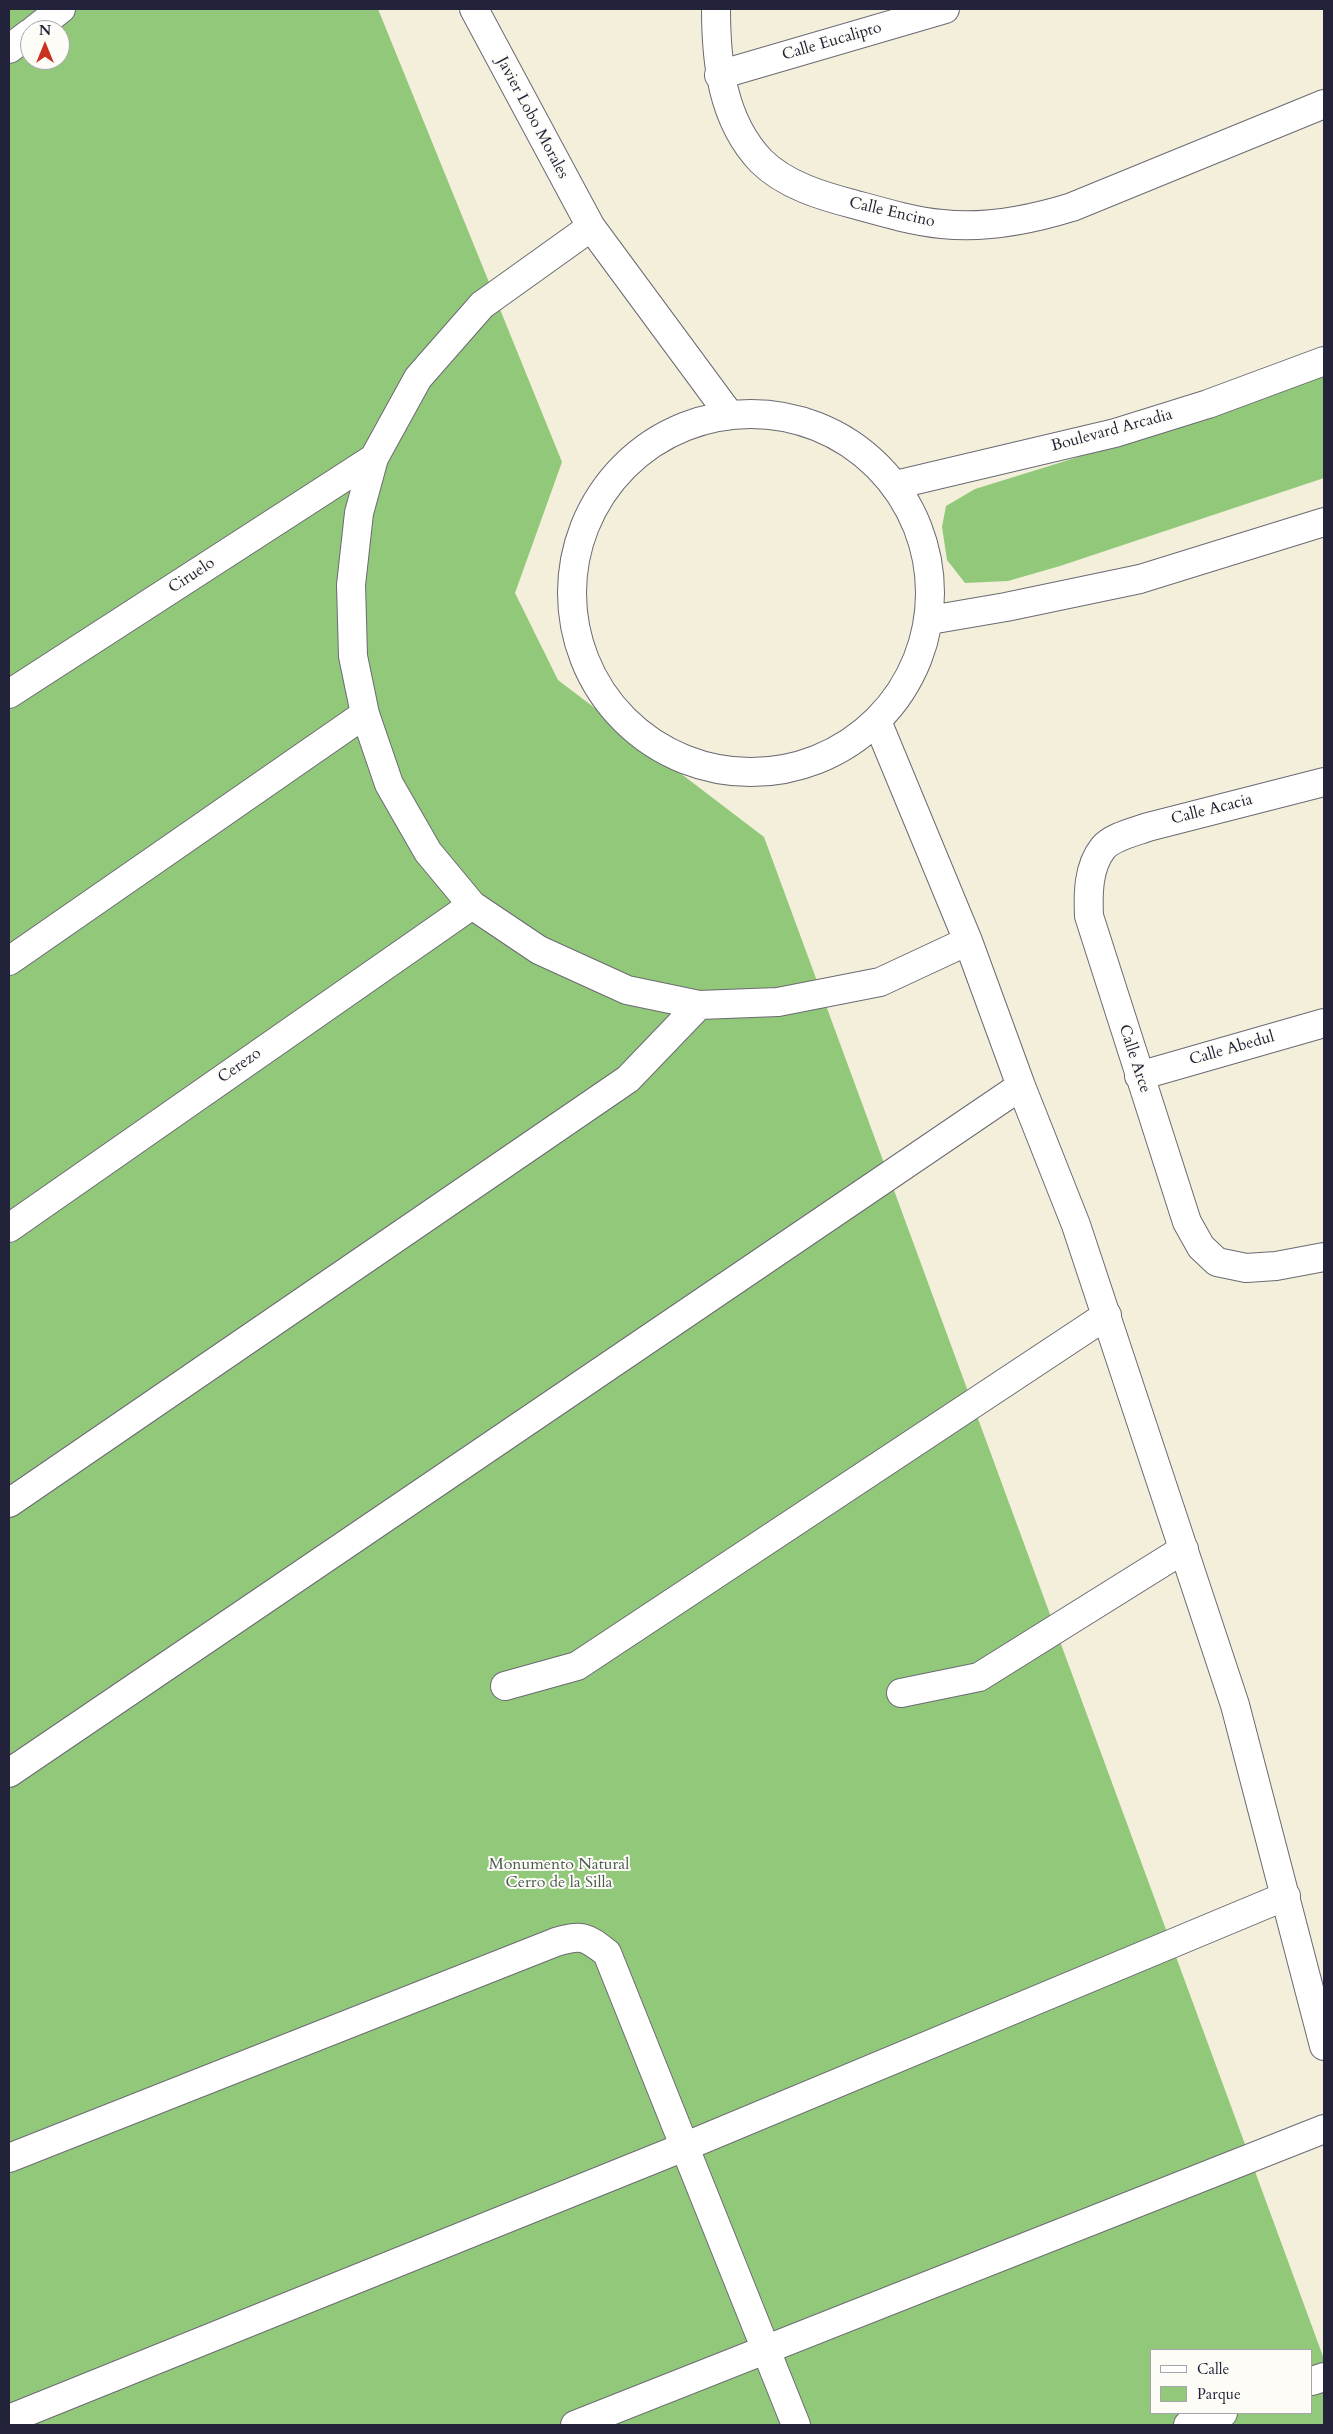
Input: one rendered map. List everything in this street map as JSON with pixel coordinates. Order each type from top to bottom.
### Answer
[{"type":"street","points":[[47,20],[61,9]]},
{"type":"street","name":"Javier Lobo Morales","points":[[474,9],[591,227],[729,414]]},
{"type":"street","name":"Calle Encino","points":[[716,9],[719,75],[729,106],[745,139],[762,162],[792,183],[831,198],[906,218],[943,224],[988,224],[1034,219],[1072,207],[1324,104]]},
{"type":"street","name":"Calle Eucalipto","points":[[719,75],[945,9]]},
{"type":"street","points":[[9,50],[20,41]]},
{"type":"street","points":[[591,227],[482,305],[418,378],[374,458],[359,513],[350,585],[353,656],[365,714],[389,784],[428,852],[472,905],[539,950],[627,990],[699,1006],[778,1002],[880,982],[968,941]]},
{"type":"street","name":"Boulevard Arcadia","points":[[895,485],[1115,433],[1208,404],[1324,361]]},
{"type":"street","points":[[729,414],[776,415],[822,428],[862,452],[895,485],[918,526],[930,572],[930,620],[919,657],[902,692],[877,721],[835,752],[785,770],[732,771],[682,759],[637,732],[601,693],[579,646],[570,594],[578,543],[600,495],[634,456],[641,451],[679,428],[729,414]]},
{"type":"street","name":"Ciruelo","points":[[9,694],[374,458]]},
{"type":"street","points":[[930,620],[1006,607],[1140,579],[1324,522]]},
{"type":"street","points":[[9,961],[365,714]]},
{"type":"street","points":[[877,721],[968,941],[1021,1086],[1076,1225],[1235,1705],[1324,2046]]},
{"type":"street","name":"Calle Acacia","points":[[1103,847],[1121,837],[1148,827],[1324,782]]},
{"type":"street","name":"Calle Arce","points":[[1103,847],[1095,862],[1088,889],[1090,916],[1139,1076],[1187,1222],[1201,1247],[1217,1262],[1246,1268],[1276,1266],[1324,1257]]},
{"type":"street","name":"Cerezo","points":[[9,1228],[472,905]]},
{"type":"street","points":[[9,1503],[628,1080],[699,1006]]},
{"type":"street","name":"Calle Abedul","points":[[1139,1076],[1324,1023]]},
{"type":"street","points":[[9,1773],[1021,1086]]},
{"type":"street","points":[[505,1686],[577,1666],[1106,1315]]},
{"type":"street","points":[[901,1693],[978,1677],[1184,1549]]},
{"type":"street","points":[[9,2419],[44,2416],[1286,1896]]},
{"type":"street","points":[[9,2158],[568,1938],[588,1938],[606,1954],[796,2425]]},
{"type":"street","points":[[575,2425],[1324,2129]]},
{"type":"street","points":[[1188,2425],[1221,2414]]},
{"type":"green space","name":"Monumento Natural Cerro de la Silla","points":[[9,9],[378,9],[562,462],[515,593],[558,680],[764,837],[1324,2359],[1324,2425],[9,2425]]},
{"type":"green space","points":[[1324,376],[1324,478],[1060,566],[1008,581],[965,583],[947,560],[942,527],[946,506],[975,489],[1162,431]]}]
